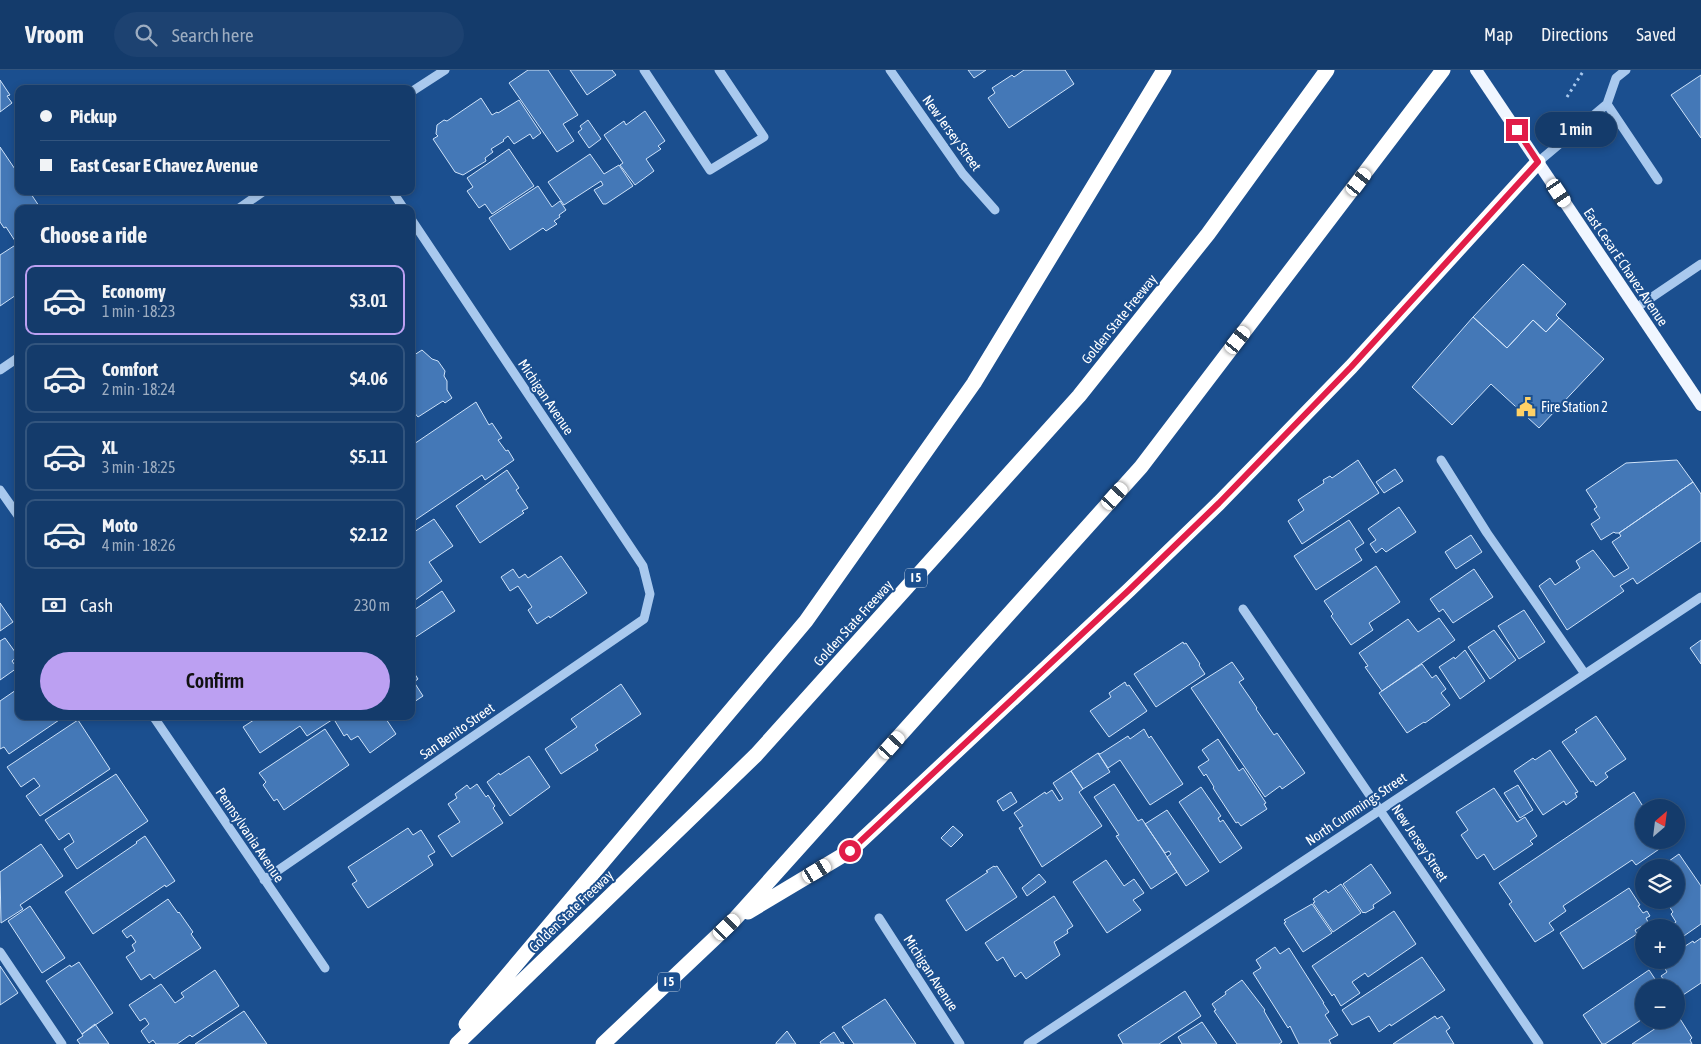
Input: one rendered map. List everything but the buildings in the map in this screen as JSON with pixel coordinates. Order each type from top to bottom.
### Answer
[{"type":"highway","points":[[449,1044],[806,621],[974,383],[1164,70]]},
{"type":"highway","name":"Golden State Freeway","points":[[457,1044],[756,755],[1072,404],[1208,234],[1327,70]]},
{"type":"highway","name":"I 5","points":[[603,1044],[734,920],[1141,467],[1443,70]]},
{"type":"highway","points":[[734,920],[850,851],[1122,597],[1219,503],[1351,367],[1538,162]]},
{"type":"main road","name":"East Cesar E Chavez Avenue","points":[[1476,70],[1701,406]]},
{"type":"street","points":[[415,89],[445,70]]},
{"type":"street","points":[[644,70],[710,170],[764,137],[719,70]]},
{"type":"street","name":"New Jersey Street","points":[[890,70],[963,174],[995,210]]},
{"type":"street","points":[[1538,162],[1607,104],[1616,78],[1626,70]]},
{"type":"street","points":[[1607,104],[1658,180]]},
{"type":"street","points":[[244,205],[258,195]]},
{"type":"street","name":"Michigan Avenue","points":[[415,226],[643,566],[650,594]]},
{"type":"street","points":[[1636,308],[1701,264]]},
{"type":"street","points":[[0,370],[15,360]]},
{"type":"street","points":[[1441,460],[1487,533],[1585,674]]},
{"type":"street","points":[[0,490],[15,511]]},
{"type":"street","name":"San Benito Street","points":[[264,880],[644,619],[650,594]]},
{"type":"street","name":"North Cummings Street","points":[[1028,1044],[1701,597]]},
{"type":"street","name":"New Jersey Street","points":[[1242,610],[1380,809],[1539,1044]]},
{"type":"street","name":"Pennsylvania Avenue","points":[[156,720],[325,968]]},
{"type":"street","name":"Michigan Avenue","points":[[879,918],[960,1044]]},
{"type":"street","points":[[0,952],[62,1044]]},
{"type":"path","points":[[1567,97],[1584,70]]},
{"type":"place","name":"Fire Station 2","points":[[1526,407]]},
{"type":"route","points":[[850,851],[1129,590],[1219,503],[1351,367],[1538,162],[1517,130]]}]
